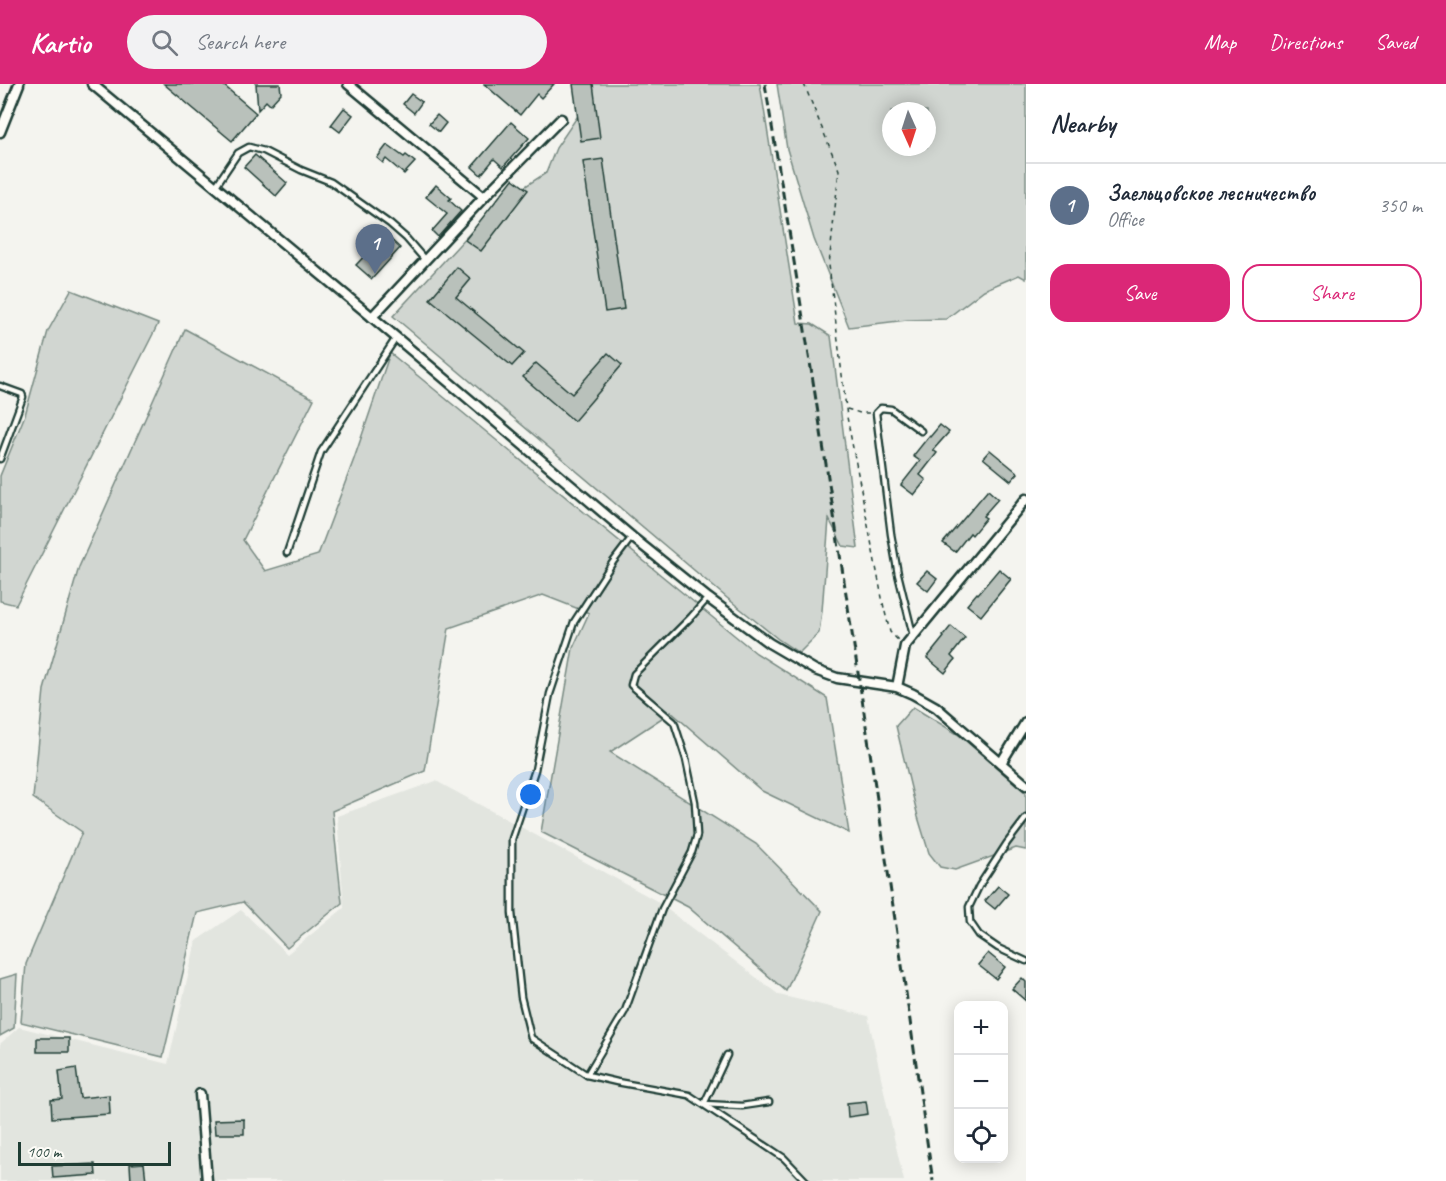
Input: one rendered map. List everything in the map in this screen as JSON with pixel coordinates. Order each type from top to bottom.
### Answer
[{"type":"street","points":[[0,132],[19,84]]},
{"type":"street","points":[[92,84],[632,537],[708,598],[769,643],[815,670],[837,678],[897,687],[936,707],[1026,785]]},
{"type":"street","points":[[348,84],[484,197]]},
{"type":"street","points":[[372,317],[484,197],[561,119]]},
{"type":"street","points":[[897,687],[905,646],[1026,500]]},
{"type":"street","points":[[1001,763],[1026,722]]},
{"type":"street","points":[[200,1094],[207,1181]]},
{"type":"lane","points":[[215,187],[238,153],[249,147],[264,151],[341,188],[390,224],[425,260]]},
{"type":"lane","points":[[286,553],[321,452],[396,338]]},
{"type":"lane","points":[[0,386],[23,396],[0,459]]},
{"type":"lane","points":[[913,635],[891,534],[876,413],[881,408],[891,409],[921,431]]},
{"type":"lane","points":[[632,537],[574,622],[550,694],[535,770],[512,839],[512,913],[521,997],[531,1038],[587,1075],[689,1095],[784,1158],[806,1181]]},
{"type":"lane","points":[[587,1075],[625,1011],[662,909],[692,852],[697,835],[695,802],[686,759],[674,722],[631,685],[634,674],[708,598]]},
{"type":"lane","points":[[1026,818],[979,886],[969,908],[970,922],[979,935],[998,948],[1026,961]]},
{"type":"lane","points":[[704,1104],[727,1055]]},
{"type":"lane","points":[[704,1104],[742,1106],[770,1102]]},
{"type":"path","points":[[804,84],[839,170],[829,265],[846,408],[886,616],[890,632],[905,646]]},
{"type":"path","points":[[846,408],[876,413]]},
{"type":"shaded area","points":[[580,84],[760,84],[798,323],[812,324],[831,336],[858,548],[843,546],[829,519],[819,633],[799,653],[727,598],[393,316],[496,205],[546,173],[556,148],[588,101]]},
{"type":"shaded area","points":[[777,84],[1026,84],[1026,279],[1019,275],[984,290],[946,319],[907,320],[849,327],[814,239],[787,149]]},
{"type":"shaded area","points":[[71,290],[158,324],[16,605],[0,601],[0,476],[25,415],[48,331]]},
{"type":"shaded area","points":[[185,329],[314,399],[243,540],[265,571],[318,555],[390,353],[756,653],[827,698],[849,833],[762,791],[671,712],[610,752],[756,844],[822,911],[786,991],[688,907],[541,832],[573,648],[589,613],[543,595],[449,628],[425,771],[332,811],[342,903],[287,948],[243,902],[197,913],[163,1057],[21,1022],[26,964],[82,832],[33,798],[44,690],[79,567]]},
{"type":"shaded area","points":[[913,707],[959,735],[1026,793],[1026,850],[1016,848],[955,870],[940,867],[929,853],[896,726]]},
{"type":"shaded area","points":[[436,781],[655,900],[779,995],[868,1016],[904,1181],[0,1181],[0,1044],[19,1027],[168,1064],[196,941],[241,910],[287,954],[344,908],[337,816]]},
{"type":"shaded area","points":[[17,974],[14,1028],[0,1036],[0,979]]},
{"type":"building","points":[[164,84],[222,84],[256,113],[232,141]]},
{"type":"building","points":[[256,84],[280,84],[281,93],[270,105],[266,101],[258,110]]},
{"type":"building","points":[[484,84],[554,84],[541,98],[537,94],[520,115]]},
{"type":"building","points":[[573,84],[593,84],[600,138],[581,141]]},
{"type":"building","points":[[411,94],[422,102],[414,113],[403,104]]},
{"type":"building","points":[[344,108],[353,115],[340,132],[331,125]]},
{"type":"building","points":[[437,115],[446,123],[439,132],[429,124]]},
{"type":"building","points":[[511,122],[529,138],[503,167],[494,159],[481,175],[472,167]]},
{"type":"building","points":[[387,145],[415,162],[404,174],[386,159],[383,163],[377,158]]},
{"type":"building","points":[[255,155],[287,183],[276,196],[244,167]]},
{"type":"building","points":[[603,159],[624,309],[605,312],[583,162]]},
{"type":"building","points":[[513,179],[528,190],[481,251],[465,240]]},
{"type":"building","points":[[436,185],[451,198],[449,200],[461,211],[438,237],[432,231],[447,214],[426,197]]},
{"type":"building","points":[[385,234],[400,248],[372,279],[356,265]]},
{"type":"building","points":[[457,267],[471,279],[456,297],[524,353],[512,366],[430,299]]},
{"type":"building","points":[[608,353],[622,365],[574,421],[523,377],[536,363],[572,394]]},
{"type":"building","points":[[940,425],[949,432],[933,450],[937,453],[920,475],[926,480],[914,495],[901,485],[920,461],[913,456]]},
{"type":"building","points":[[990,450],[1018,473],[1011,481],[983,458]]},
{"type":"building","points":[[988,490],[998,499],[983,516],[986,518],[955,552],[943,543]]},
{"type":"building","points":[[999,569],[1011,579],[981,616],[967,605]]},
{"type":"building","points":[[927,571],[937,579],[928,591],[917,582]]},
{"type":"building","points":[[951,626],[965,638],[951,656],[955,660],[945,673],[927,658]]},
{"type":"building","points":[[998,886],[1008,894],[995,909],[985,901]]},
{"type":"building","points":[[988,953],[1005,967],[996,979],[978,965]]},
{"type":"building","points":[[1022,978],[1026,982],[1026,1001],[1012,989]]},
{"type":"building","points":[[37,1038],[69,1038],[69,1052],[37,1052]]},
{"type":"building","points":[[76,1068],[80,1098],[109,1095],[110,1114],[52,1118],[51,1100],[62,1099],[59,1071]]},
{"type":"building","points":[[866,1101],[868,1114],[848,1117],[847,1103]]},
{"type":"building","points":[[244,1119],[244,1134],[215,1134],[214,1120]]},
{"type":"building","points":[[144,1163],[146,1181],[131,1181],[130,1164]]},
{"type":"building","points":[[95,1164],[96,1175],[53,1178],[52,1166]]},
{"type":"railway","points":[[765,84],[849,615],[933,1181]]},
{"type":"place","name":"Заельцовское лесничество","points":[[375,274]]}]
